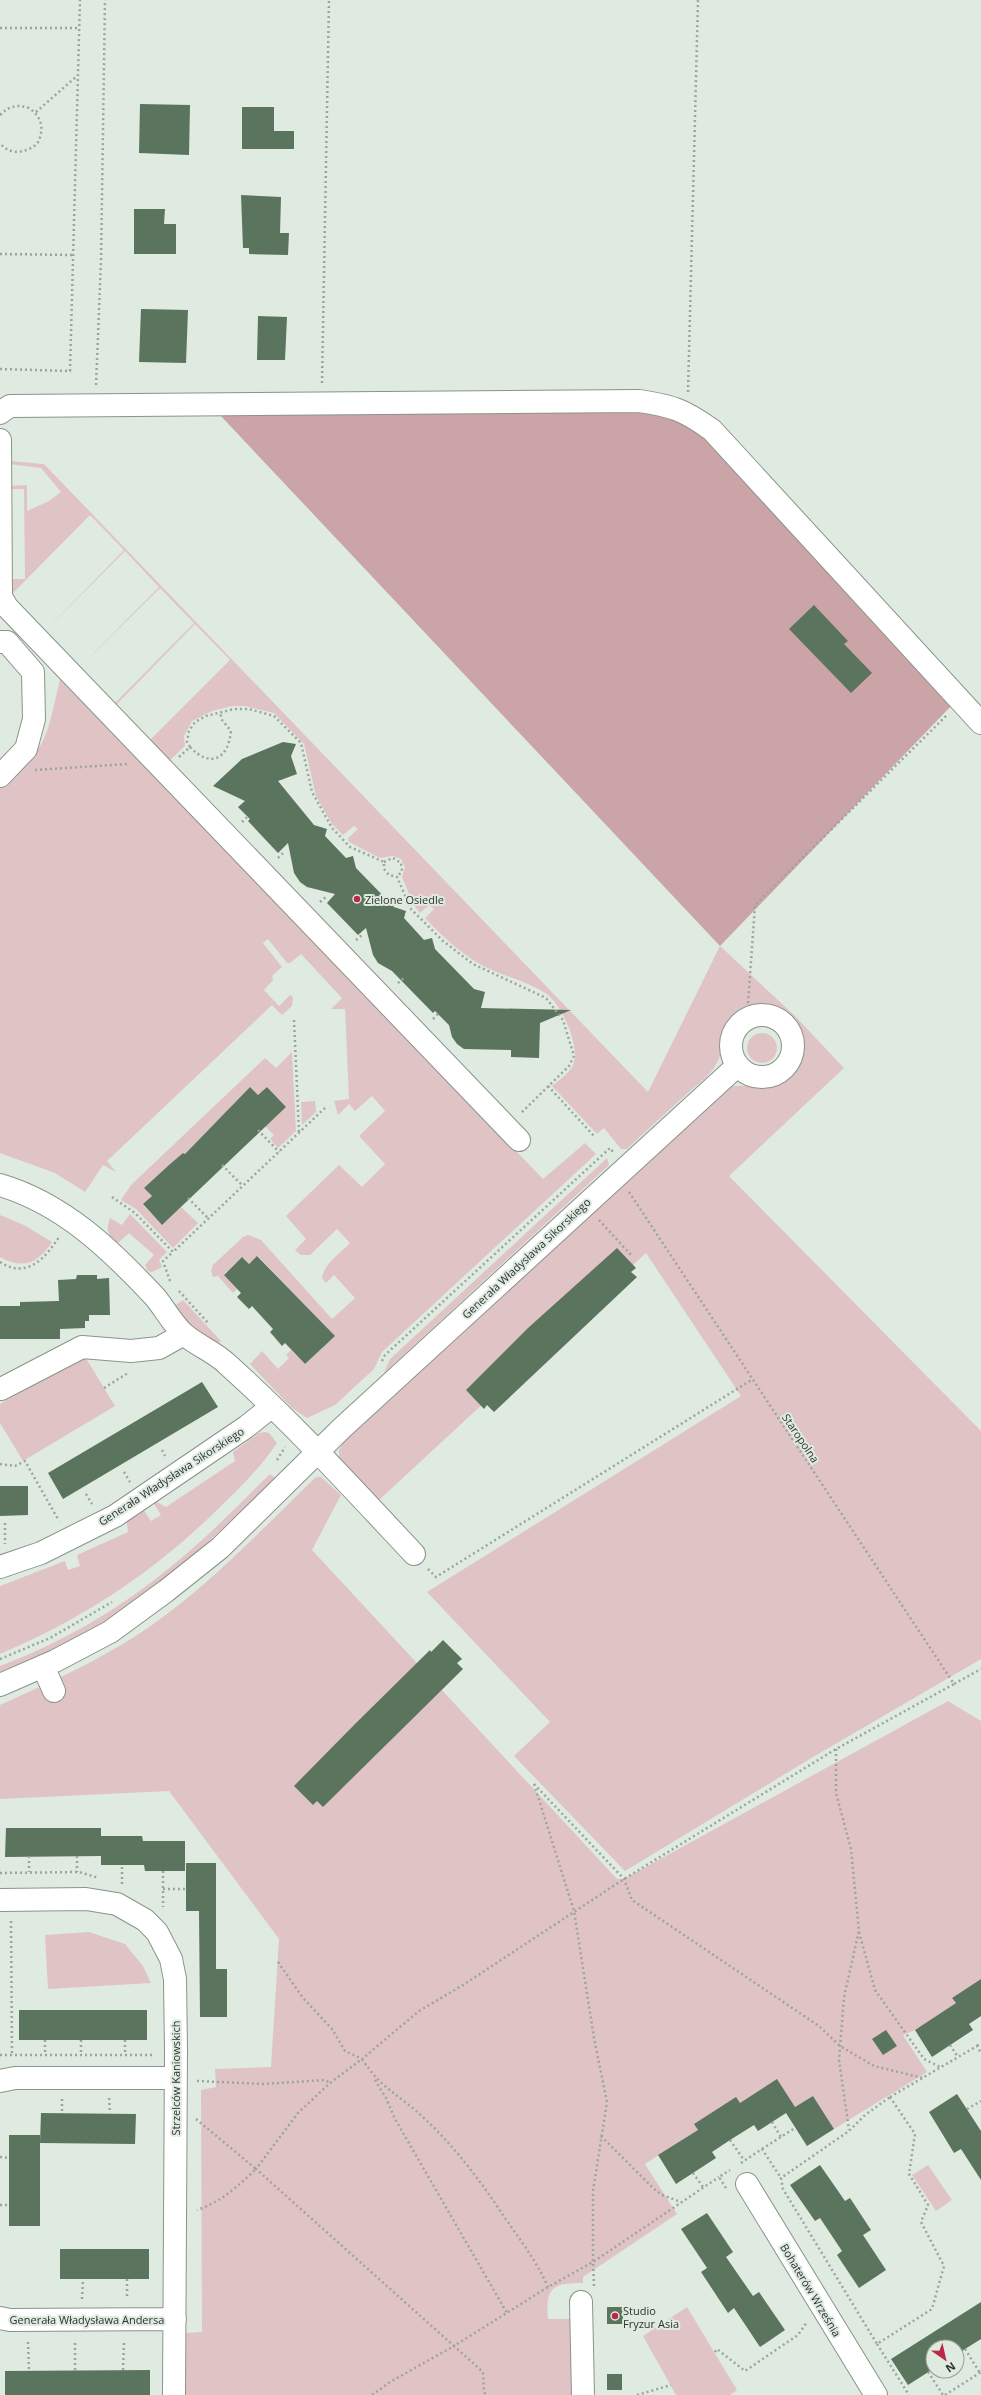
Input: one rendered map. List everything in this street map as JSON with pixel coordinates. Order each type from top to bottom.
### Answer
[{"type":"street","points":[[0,413],[10,406],[639,402],[660,404],[687,412],[712,430],[981,723]]},
{"type":"street","points":[[0,440],[1,597],[12,612],[512,1134]]},
{"type":"street","points":[[0,642],[7,642],[33,672],[34,719],[26,749],[3,774]]},
{"type":"street","points":[[763,1015],[778,1019],[787,1026],[792,1035],[792,1055],[782,1071],[763,1078],[748,1075],[737,1066],[732,1056],[730,1045],[733,1034],[738,1025],[747,1018],[763,1015]]},
{"type":"street","name":"Generała Władysława Sikorskiego","points":[[0,1685],[43,1666],[110,1632],[166,1591],[220,1548],[316,1452],[737,1066]]},
{"type":"street","points":[[0,1185],[36,1200],[73,1221],[117,1256],[161,1304],[184,1334],[226,1363],[316,1452],[414,1554]]},
{"type":"street","points":[[1,1389],[82,1347],[131,1351],[159,1348],[184,1334]]},
{"type":"street","name":"Generała Władysława Sikorskiego","points":[[3,1559],[41,1553],[115,1516],[246,1427],[271,1407]]},
{"type":"street","points":[[43,1666],[54,1692]]},
{"type":"street","name":"Strzelców Kaniowskich","points":[[6,1900],[104,1901],[132,1912],[157,1932],[171,1959],[175,1979],[174,2395]]},
{"type":"street","points":[[7,2079],[175,2078]]},
{"type":"street","name":"Bohaterów Września","points":[[747,2184],[876,2395]]},
{"type":"street","points":[[583,2395],[587,2298]]},
{"type":"street","name":"Generała Władysława Andersa","points":[[0,2318],[10,2320],[174,2319]]},
{"type":"path","points":[[0,369],[70,371],[80,0]]},
{"type":"path","points":[[95,406],[101,253],[105,0]]},
{"type":"path","points":[[322,404],[328,0]]},
{"type":"path","points":[[687,412],[698,0]]},
{"type":"path","points":[[0,28],[79,28]]},
{"type":"path","points":[[36,112],[78,76]]},
{"type":"path","points":[[0,115],[5,109],[21,105],[36,112],[42,128],[41,136],[34,146],[17,152],[9,150],[0,143]]},
{"type":"path","points":[[0,254],[73,255]]},
{"type":"path","points":[[747,1018],[755,905],[960,701]]},
{"type":"path","points":[[220,712],[222,720],[231,731],[230,745],[223,755],[210,760],[199,756],[187,742],[189,731],[195,722],[206,716],[220,712],[249,709],[274,716],[301,742],[312,792],[332,828],[350,847],[384,862],[393,858],[401,863],[402,871],[397,877]]},
{"type":"path","points":[[165,771],[190,747]]},
{"type":"path","points":[[3,774],[140,763],[149,755]]},
{"type":"path","points":[[384,862],[384,869],[389,876],[397,877]]},
{"type":"path","points":[[397,877],[411,909],[443,941],[473,964],[546,998],[563,1020],[574,1056],[569,1066],[548,1086],[512,1134]]},
{"type":"path","points":[[294,1020],[299,1133]]},
{"type":"path","points":[[548,1086],[594,1136]]},
{"type":"path","points":[[112,1197],[135,1213],[173,1252],[325,1108]]},
{"type":"path","points":[[258,1130],[279,1152]]},
{"type":"path","points":[[222,1165],[243,1186]]},
{"type":"path","name":"Staropolna","points":[[618,1175],[954,1684]]},
{"type":"path","points":[[188,1198],[208,1218]]},
{"type":"path","points":[[1,1264],[20,1268],[34,1264],[44,1259],[60,1235]]},
{"type":"path","points":[[104,1388],[130,1371]]},
{"type":"path","points":[[414,1554],[436,1577],[753,1379]]},
{"type":"path","points":[[274,1466],[286,1446]]},
{"type":"path","points":[[0,1464],[15,1466],[25,1461],[60,1521]]},
{"type":"path","points":[[3,1559],[5,1522]]},
{"type":"path","points":[[0,1659],[50,1638],[115,1600]]},
{"type":"path","points":[[175,2215],[210,2206],[232,2192],[256,2169],[298,2113],[330,2083],[362,2059],[419,2011],[463,1985],[624,1879],[836,1749],[981,1669]]},
{"type":"path","points":[[836,1749],[836,1794],[851,1849],[859,1931],[875,1990],[924,2059],[940,2067]]},
{"type":"path","points":[[587,2298],[593,2262],[593,2191],[607,2102],[594,2038],[574,1911],[534,1784],[624,1879],[632,1900],[819,2026],[840,2046],[874,2066],[923,2078]]},
{"type":"path","points":[[29,1856],[29,1872]]},
{"type":"path","points":[[76,1856],[77,1872]]},
{"type":"path","points":[[122,1865],[122,1884]]},
{"type":"path","points":[[163,1871],[163,1907]]},
{"type":"path","points":[[163,1889],[186,1888]]},
{"type":"path","points":[[6,1900],[12,2055],[7,2079]]},
{"type":"path","points":[[849,2131],[842,2088],[840,2046],[844,1997],[859,1931]]},
{"type":"path","points":[[278,1962],[303,1998],[332,2029],[345,2051],[362,2059],[507,2314]]},
{"type":"path","points":[[44,2040],[45,2055]]},
{"type":"path","points":[[81,2040],[81,2055]]},
{"type":"path","points":[[125,2040],[125,2055]]},
{"type":"path","points":[[909,2395],[782,2189],[781,2178],[849,2131],[865,2115],[890,2097],[981,2043]]},
{"type":"path","points":[[950,2045],[958,2057]]},
{"type":"path","points":[[977,2046],[981,2053]]},
{"type":"path","points":[[0,2055],[163,2055]]},
{"type":"path","points":[[371,2074],[385,2089],[425,2118],[463,2160],[486,2188],[537,2264],[548,2287]]},
{"type":"path","points":[[175,2078],[207,2083],[264,2084],[325,2080],[330,2083]]},
{"type":"path","points":[[109,2090],[110,2114]]},
{"type":"path","points":[[877,2344],[932,2309],[944,2266],[921,2222],[928,2205],[909,2174],[915,2134],[890,2097]]},
{"type":"path","points":[[62,2098],[62,2113]]},
{"type":"path","points":[[967,2109],[981,2101]]},
{"type":"path","points":[[175,2107],[204,2124],[483,2372],[484,2392],[486,2395]]},
{"type":"path","points":[[772,2122],[782,2137]]},
{"type":"path","points":[[762,2149],[795,2128]]},
{"type":"path","points":[[601,2135],[653,2188],[662,2195],[681,2202]]},
{"type":"path","points":[[730,2140],[744,2160]]},
{"type":"path","points":[[0,2157],[9,2158]]},
{"type":"path","points":[[693,2173],[703,2187]]},
{"type":"path","points":[[372,2395],[390,2382],[454,2346],[548,2287],[593,2262],[719,2177]]},
{"type":"path","points":[[0,2205],[9,2205]]},
{"type":"path","points":[[82,2279],[82,2305]]},
{"type":"path","points":[[127,2279],[127,2305]]},
{"type":"path","points":[[714,2352],[717,2350],[745,2371],[798,2336],[809,2318]]},
{"type":"path","points":[[68,2341],[82,2341]]},
{"type":"path","points":[[75,2341],[75,2370]]},
{"type":"path","points":[[117,2341],[131,2341]]},
{"type":"path","points":[[123,2370],[124,2341]]},
{"type":"path","points":[[21,2342],[36,2342]]},
{"type":"path","points":[[28,2342],[29,2371]]},
{"type":"path","points":[[933,2379],[944,2395],[981,2372],[965,2349]]},
{"type":"path","points":[[637,2395],[671,2385]]},
{"type":"shaded area","points":[[645,410],[688,421],[716,445],[953,704],[720,946],[219,414]]},
{"type":"shaded area","points":[[9,461],[44,464],[648,1092],[720,946],[795,1016],[844,1068],[729,1176],[981,1431],[981,1659],[813,1757],[625,1871],[514,1756],[550,1722],[427,1592],[741,1396],[646,1253],[378,1501],[339,1460],[339,1450],[346,1438],[728,1087],[773,1085],[790,1076],[798,1066],[801,1055],[802,1043],[799,1032],[792,1021],[783,1013],[771,1008],[761,1007],[747,1011],[735,1019],[727,1029],[718,1060],[710,1073],[627,1149],[621,1149],[604,1128],[597,1134],[552,1086],[572,1067],[575,1050],[565,1019],[554,1001],[548,995],[532,986],[484,967],[462,952],[443,936],[425,918],[434,909],[429,905],[420,913],[413,904],[402,877],[405,867],[401,859],[393,856],[380,858],[349,842],[348,838],[358,829],[354,826],[343,835],[332,824],[316,796],[304,744],[274,713],[245,706],[232,706],[212,711],[192,721],[184,736],[185,746],[167,763],[150,740],[230,660],[195,624],[116,705],[115,703],[194,623],[160,588],[80,667],[159,587],[125,551],[45,631],[124,550],[90,515],[11,595],[9,579],[25,579],[24,489],[9,489],[9,486],[27,485],[27,511],[49,501],[61,492],[41,468],[9,464]]},
{"type":"shaded area","points":[[60,679],[543,1179],[585,1143],[596,1154],[382,1352],[374,1369],[335,1405],[307,1418],[292,1408],[250,1364],[262,1351],[278,1369],[289,1358],[286,1355],[291,1350],[305,1364],[334,1336],[258,1256],[249,1264],[242,1257],[224,1274],[237,1289],[233,1293],[218,1276],[213,1277],[211,1271],[213,1265],[243,1237],[248,1235],[261,1240],[332,1319],[355,1298],[334,1275],[326,1283],[322,1278],[323,1273],[329,1263],[350,1243],[337,1229],[310,1255],[301,1255],[295,1250],[306,1239],[286,1216],[339,1165],[362,1187],[385,1164],[359,1136],[385,1111],[372,1096],[355,1111],[349,1104],[338,1115],[334,1101],[349,1099],[345,1009],[331,1009],[342,998],[301,954],[290,963],[287,963],[268,939],[263,943],[282,967],[272,976],[273,980],[264,990],[279,1006],[290,995],[293,997],[292,1006],[282,1015],[272,1005],[107,1161],[116,1172],[103,1165],[85,1192],[55,1173],[0,1153],[0,786],[16,775],[28,764],[43,740],[48,728]]},
{"type":"shaded area","points":[[762,1033],[773,1037],[777,1048],[773,1059],[762,1063],[751,1059],[747,1048],[751,1037]]},
{"type":"shaded area","points":[[292,1052],[296,1131],[278,1148],[270,1139],[274,1135],[265,1126],[286,1107],[267,1087],[258,1095],[250,1087],[185,1154],[183,1153],[144,1188],[152,1196],[143,1205],[162,1225],[181,1207],[198,1223],[173,1248],[136,1209],[121,1200],[131,1185],[265,1058],[276,1068]]},
{"type":"shaded area","points":[[315,1101],[316,1112],[302,1125],[301,1102]]},
{"type":"shaded area","points":[[607,1158],[609,1165],[384,1373],[390,1359]]},
{"type":"shaded area","points":[[130,1214],[167,1252],[159,1260],[162,1267],[152,1272],[148,1271],[145,1265],[154,1255],[129,1233],[118,1243],[108,1232],[110,1218],[122,1225]]},
{"type":"shaded area","points":[[0,1215],[24,1225],[52,1242],[41,1255],[30,1262],[23,1264],[16,1263],[0,1257]]},
{"type":"shaded area","points":[[183,1300],[221,1341],[217,1344],[180,1317],[174,1306]]},
{"type":"shaded area","points":[[84,1355],[115,1406],[23,1461],[0,1423],[0,1404]]},
{"type":"shaded area","points":[[259,1433],[269,1433],[277,1443],[264,1461],[249,1478],[194,1532],[169,1553],[116,1592],[89,1609],[31,1640],[0,1654],[0,1586],[65,1561],[68,1570],[80,1566],[77,1555],[128,1532],[126,1515],[141,1506],[151,1521],[161,1515],[151,1499],[166,1507],[235,1461],[233,1452]]},
{"type":"shaded area","points":[[270,1474],[275,1478],[244,1509],[181,1565],[148,1591],[115,1615],[79,1636],[41,1656],[0,1672],[0,1666],[67,1636],[109,1612],[149,1584],[182,1558]]},
{"type":"shaded area","points":[[316,1477],[321,1477],[341,1495],[312,1550],[617,1879],[624,1879],[948,1701],[981,1721],[981,1979],[952,1998],[956,2003],[915,2030],[903,2035],[927,2072],[834,2129],[813,2096],[795,2107],[740,2103],[736,2098],[698,2130],[645,2164],[677,2214],[583,2277],[583,2283],[558,2286],[550,2293],[548,2299],[548,2319],[572,2319],[575,2395],[185,2395],[186,2333],[202,2332],[201,2090],[216,2087],[215,2069],[271,2067],[279,1939],[169,1791],[0,1799],[0,1705],[59,1678],[116,1648],[152,1625],[217,1573]]},
{"type":"shaded area","points":[[89,1932],[125,1944],[143,1966],[151,1983],[48,1989],[45,1935]]},
{"type":"shaded area","points":[[928,2165],[952,2200],[936,2211],[912,2175]]},
{"type":"shaded area","points":[[687,2307],[737,2390],[730,2395],[676,2395],[643,2336]]},
{"type":"building","points":[[140,104],[190,105],[189,155],[139,153]]},
{"type":"building","points":[[242,107],[274,107],[274,131],[294,131],[294,149],[242,149]]},
{"type":"building","points":[[241,195],[281,197],[280,233],[289,233],[288,255],[249,254],[249,248],[243,248]]},
{"type":"building","points":[[134,209],[165,209],[164,224],[176,224],[176,254],[134,254]]},
{"type":"building","points":[[141,309],[188,310],[186,363],[139,362]]},
{"type":"building","points":[[258,316],[287,317],[285,360],[257,360]]},
{"type":"building","points":[[814,605],[848,641],[844,644],[872,673],[851,693],[789,629]]},
{"type":"building","name":"Zielone Osiedle","points":[[283,742],[296,744],[291,756],[297,774],[278,781],[314,825],[327,829],[325,836],[346,858],[353,856],[356,868],[394,907],[406,911],[404,918],[424,940],[432,938],[435,949],[474,989],[485,992],[481,1008],[571,1010],[540,1023],[539,1058],[511,1057],[511,1050],[464,1049],[457,1044],[452,1037],[449,1025],[435,1011],[433,1013],[392,971],[378,963],[373,955],[366,928],[358,935],[327,903],[335,894],[307,887],[300,882],[294,873],[288,843],[278,853],[248,821],[250,819],[238,807],[245,801],[213,786],[242,759]]},
{"type":"building","points":[[250,1087],[258,1095],[267,1087],[286,1107],[162,1225],[143,1204],[152,1196],[144,1188],[183,1153],[185,1154]]},
{"type":"building","points":[[617,1248],[636,1268],[631,1272],[637,1277],[494,1412],[487,1405],[484,1409],[466,1390],[528,1328]]},
{"type":"building","points":[[257,1256],[335,1336],[305,1364],[285,1343],[282,1346],[270,1332],[273,1329],[252,1306],[249,1309],[237,1297],[241,1293],[224,1275],[242,1257],[249,1264]]},
{"type":"building","points":[[77,1275],[97,1275],[97,1279],[109,1278],[110,1315],[89,1315],[89,1321],[85,1321],[85,1328],[60,1329],[60,1339],[0,1339],[0,1306],[20,1306],[20,1302],[59,1301],[58,1280],[76,1279]]},
{"type":"building","points":[[202,1382],[218,1407],[63,1499],[48,1473]]},
{"type":"building","points":[[0,1486],[28,1486],[28,1515],[0,1516]]},
{"type":"building","points":[[443,1640],[462,1659],[457,1663],[463,1669],[323,1807],[317,1801],[313,1805],[294,1786],[430,1650],[431,1652]]},
{"type":"building","points":[[6,1828],[101,1828],[101,1836],[142,1836],[143,1841],[185,1841],[185,1871],[145,1871],[144,1865],[101,1865],[101,1856],[5,1857]]},
{"type":"building","points":[[186,1863],[216,1863],[216,1969],[227,1969],[227,2017],[200,2017],[199,1911],[186,1911]]},
{"type":"building","points":[[981,1979],[981,2016],[969,2024],[973,2030],[932,2057],[915,2030],[956,2003],[952,1998]]},
{"type":"building","points":[[19,2010],[147,2010],[147,2040],[19,2040]]},
{"type":"building","points":[[886,2030],[897,2046],[883,2055],[872,2039]]},
{"type":"building","points":[[777,2079],[795,2107],[813,2096],[834,2129],[807,2146],[786,2113],[758,2131],[754,2125],[730,2140],[712,2152],[716,2158],[676,2184],[658,2155],[698,2130],[694,2124],[736,2097],[740,2103]]},
{"type":"building","points":[[957,2094],[981,2131],[981,2180],[961,2149],[954,2153],[929,2112]]},
{"type":"building","points":[[41,2113],[136,2114],[135,2144],[40,2143]]},
{"type":"building","points":[[9,2135],[40,2135],[40,2226],[9,2226]]},
{"type":"building","points":[[820,2165],[845,2201],[850,2198],[871,2230],[863,2235],[886,2270],[859,2288],[837,2255],[842,2251],[820,2218],[815,2221],[790,2185]]},
{"type":"building","points":[[707,2213],[733,2252],[726,2257],[753,2296],[759,2292],[785,2330],[760,2347],[734,2308],[728,2313],[701,2272],[707,2268],[681,2229]]},
{"type":"building","points":[[60,2249],[149,2249],[149,2279],[60,2279]]},
{"type":"building","points":[[981,2302],[981,2339],[965,2349],[965,2339],[925,2339],[925,2374],[908,2385],[891,2359]]},
{"type":"building","name":"Studio Fryzur Asia","points":[[607,2307],[623,2307],[623,2324],[607,2324]]},
{"type":"building","points":[[150,2370],[150,2395],[5,2395],[5,2371]]},
{"type":"building","points":[[607,2374],[622,2374],[622,2390],[607,2390]]},
{"type":"place","name":"Zielone Osiedle","points":[[357,899]]},
{"type":"place","name":"Studio Fryzur Asia","points":[[615,2316]]}]
